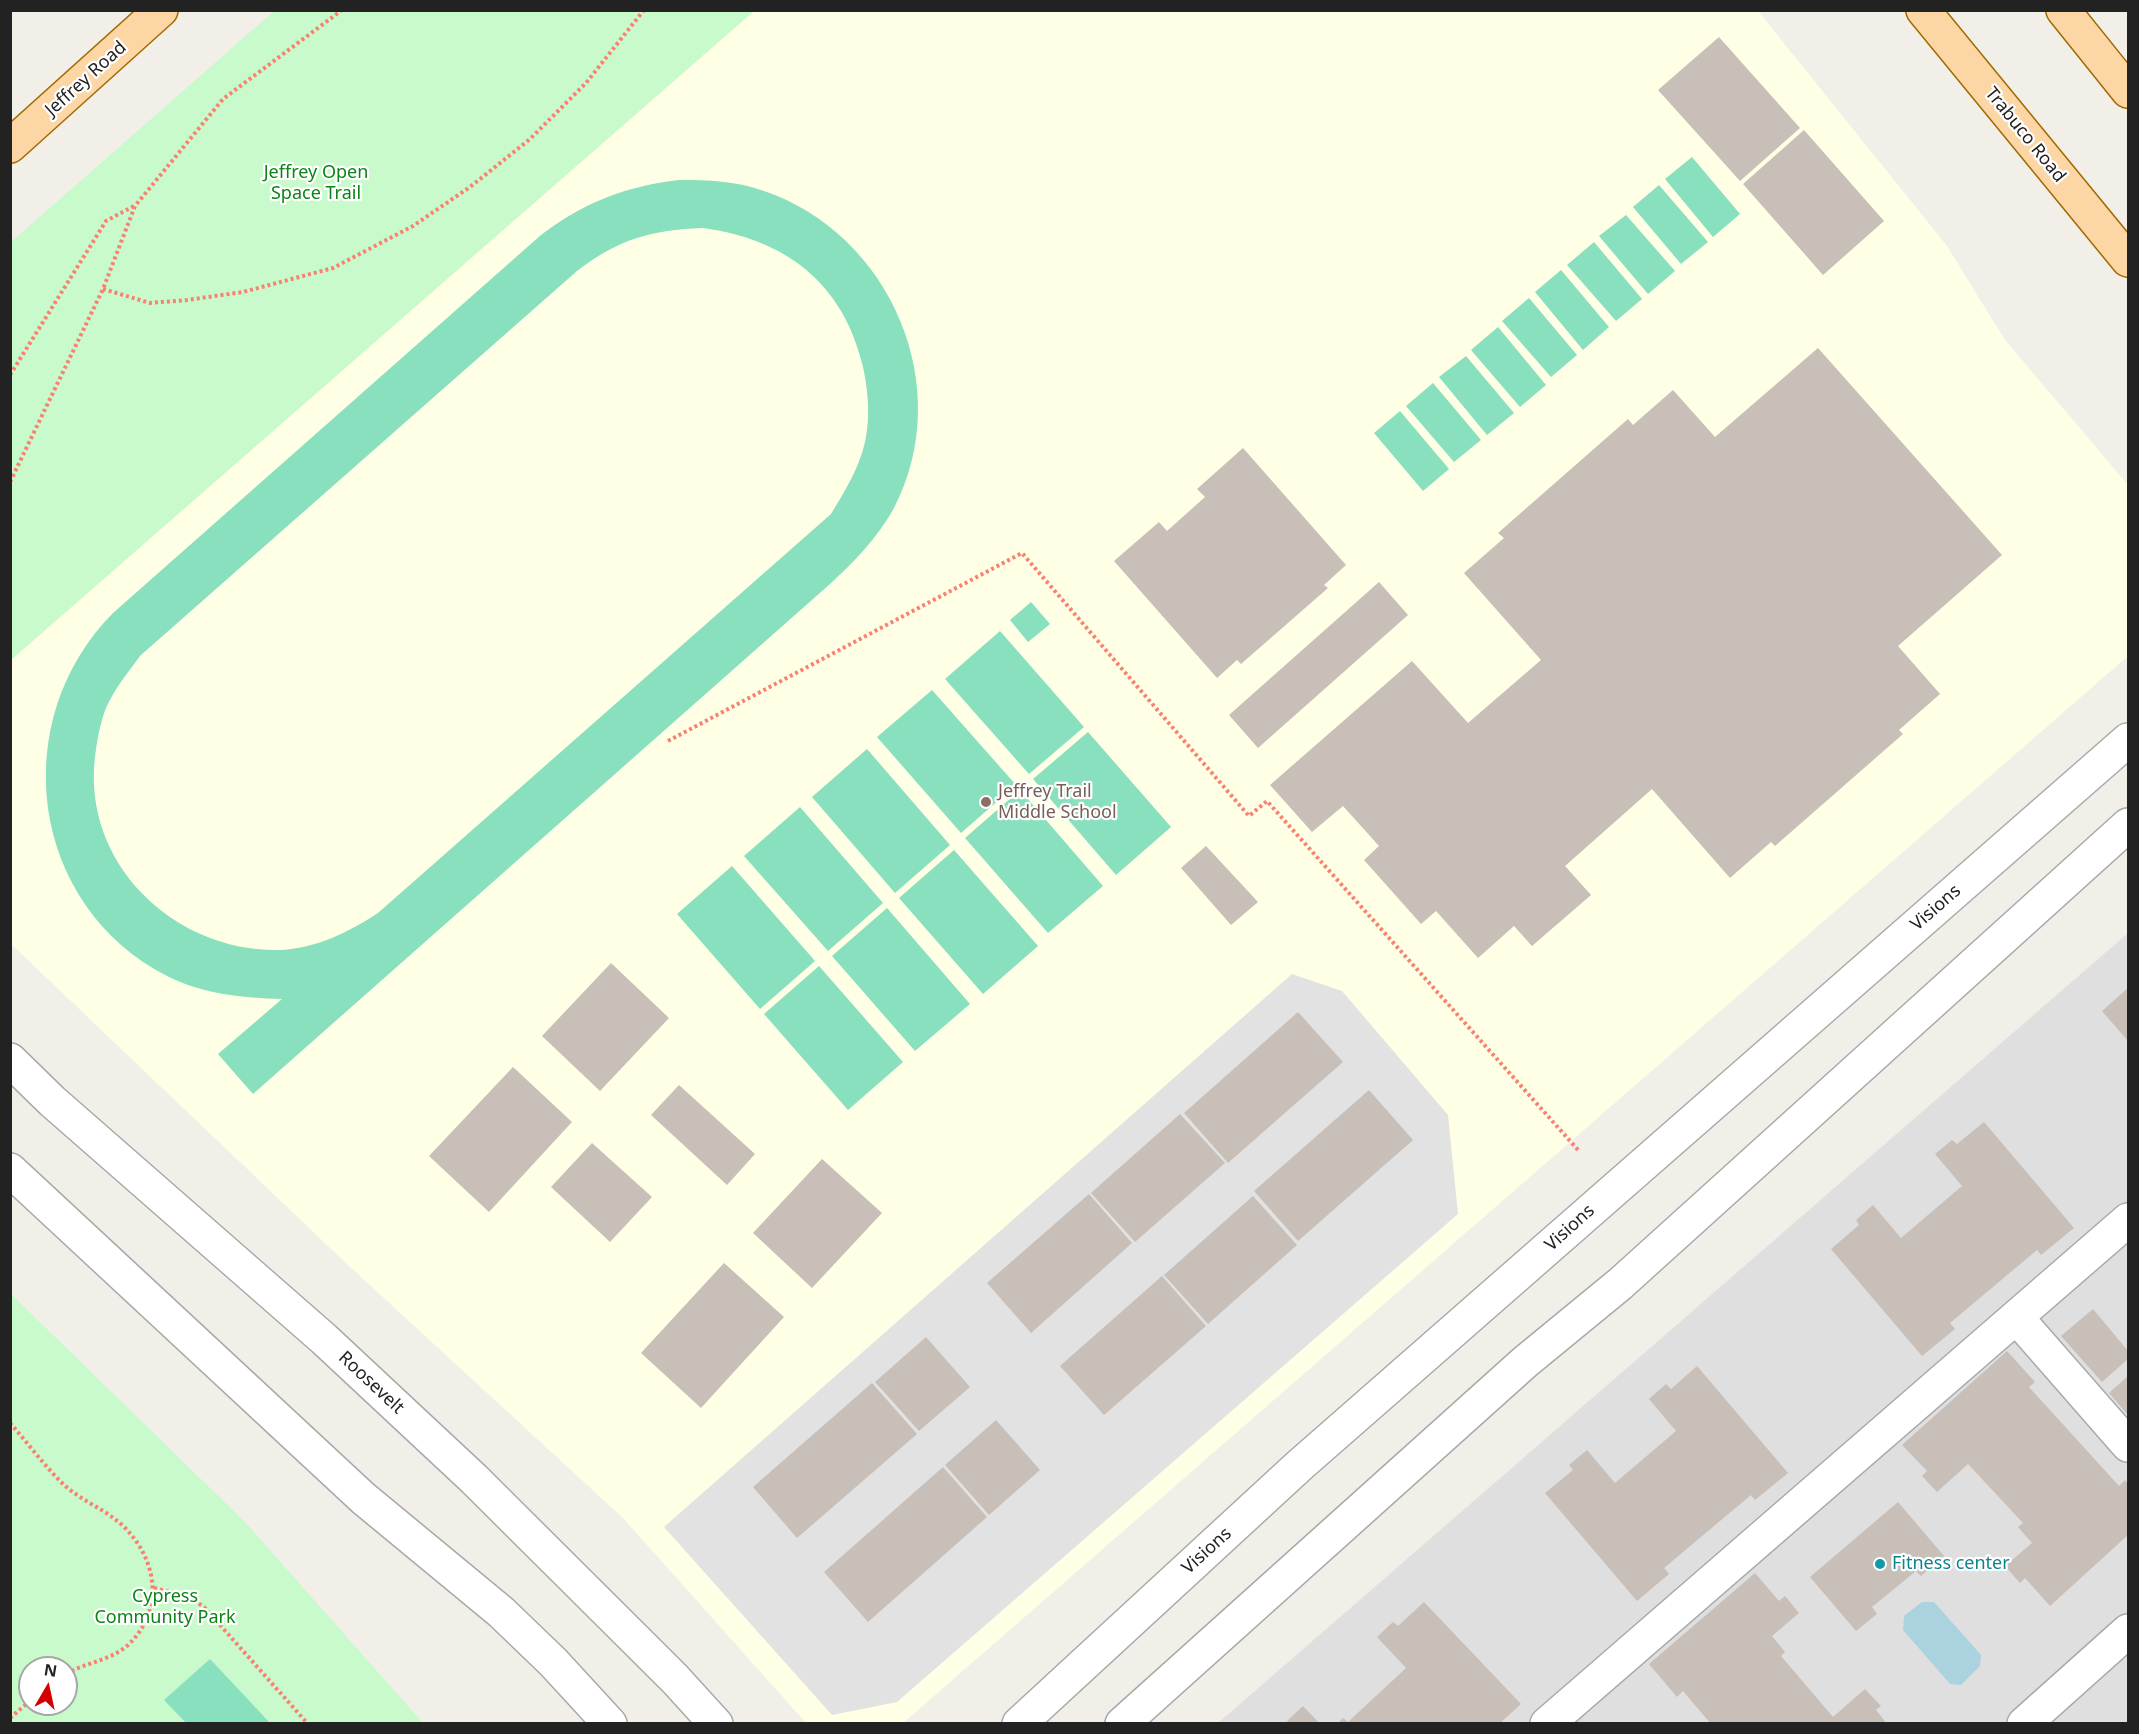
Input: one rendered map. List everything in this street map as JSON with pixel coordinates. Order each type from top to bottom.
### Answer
[{"type":"main road","name":"Jeffrey Road","points":[[10,146],[161,10]]},
{"type":"main road","name":"Trabuco Road","points":[[1923,10],[2128,260]]},
{"type":"main road","points":[[2063,10],[2125,81]]},
{"type":"street","name":"Visions","points":[[1019,1724],[1300,1466],[2128,740]]},
{"type":"street","points":[[1122,1724],[1525,1362],[1620,1284],[2128,825]]},
{"type":"street","name":"Roosevelt","points":[[10,1060],[52,1101],[324,1339],[474,1479],[675,1679],[716,1724]]},
{"type":"street","points":[[10,1170],[363,1497],[501,1612],[553,1662],[610,1724]]},
{"type":"street","points":[[1547,1724],[2128,1220]]},
{"type":"street","points":[[2017,1318],[2128,1445]]},
{"type":"street","points":[[2024,1724],[2128,1631]]},
{"type":"path","points":[[10,483],[103,289],[135,206],[223,99],[342,10]]},
{"type":"path","points":[[103,289],[150,303],[187,300],[243,292],[333,268],[413,226],[470,187],[530,139],[586,83],[644,10]]},
{"type":"path","points":[[10,375],[106,220],[135,206]]},
{"type":"path","points":[[668,741],[1022,553],[1249,816],[1267,801],[1579,1151]]},
{"type":"path","points":[[10,1423],[61,1482],[79,1497],[119,1522],[131,1534],[144,1552],[151,1570],[153,1600],[144,1622],[129,1643],[117,1653],[78,1669]]},
{"type":"path","points":[[154,1588],[187,1596],[204,1607],[308,1724]]},
{"type":"shaded area","name":"Jeffrey Trail Middle School","points":[[754,11],[1758,11],[1947,246],[2005,340],[2128,485],[2128,656],[903,1723],[806,1723],[623,1518],[348,1265],[11,944],[10,660]]},
{"type":"shaded area","points":[[2128,933],[2128,1723],[1218,1723]]},
{"type":"shaded area","points":[[1292,974],[1342,991],[1448,1115],[1458,1214],[897,1702],[832,1715],[664,1527]]},
{"type":"green space","name":"Jeffrey Open Space Trail","points":[[274,11],[754,11],[11,660],[11,242]]},
{"type":"green space","points":[[1692,157],[1740,214],[1713,237],[1665,179]]},
{"type":"green space","points":[[679,180],[712,181],[733,183],[764,191],[809,212],[847,242],[878,279],[900,321],[914,366],[918,414],[912,462],[894,508],[865,549],[830,584],[253,1094],[218,1054],[282,999],[252,998],[208,991],[167,976],[121,944],[85,905],[61,858],[48,808],[47,757],[57,705],[79,657],[113,613],[541,235],[589,205],[623,192]],"holes":[[[703,228],[733,234],[785,255],[807,270],[826,289],[842,312],[854,338],[867,388],[867,432],[856,469],[831,514],[378,913],[356,927],[332,938],[294,949],[242,947],[206,936],[173,919],[144,895],[120,866],[104,833],[95,796],[95,757],[104,714],[118,687],[141,655],[592,260],[636,238],[667,231]]]},
{"type":"green space","points":[[1659,185],[1708,242],[1681,264],[1633,207]]},
{"type":"green space","points":[[1626,215],[1675,271],[1648,294],[1599,236]]},
{"type":"green space","points":[[1594,242],[1642,299],[1616,321],[1567,265]]},
{"type":"green space","points":[[1561,270],[1609,327],[1583,350],[1535,292]]},
{"type":"green space","points":[[1529,298],[1577,355],[1551,377],[1502,321]]},
{"type":"green space","points":[[1498,327],[1546,385],[1520,407],[1471,350]]},
{"type":"green space","points":[[1466,356],[1514,413],[1487,435],[1439,377]]},
{"type":"green space","points":[[1433,383],[1481,440],[1454,462],[1406,406]]},
{"type":"green space","points":[[1400,411],[1449,469],[1423,491],[1374,433]]},
{"type":"green space","points":[[1031,602],[1050,624],[1028,642],[1010,620]]},
{"type":"green space","points":[[1000,631],[1084,727],[1029,774],[945,679]]},
{"type":"green space","points":[[932,690],[1016,785],[961,833],[877,737]]},
{"type":"green space","points":[[1088,732],[1171,827],[1116,875],[1033,779]]},
{"type":"green space","points":[[867,749],[950,845],[895,893],[812,797]]},
{"type":"green space","points":[[1020,790],[1103,886],[1048,933],[965,838]]},
{"type":"green space","points":[[800,807],[883,903],[828,951],[744,856]]},
{"type":"green space","points":[[954,850],[1038,946],[983,994],[899,898]]},
{"type":"green space","points":[[732,866],[815,961],[760,1009],[677,914]]},
{"type":"green space","points":[[887,908],[970,1004],[915,1051],[832,956]]},
{"type":"green space","points":[[819,966],[903,1062],[848,1110],[764,1014]]},
{"type":"green space","name":"Cypress Community Park","points":[[10,1293],[246,1523],[423,1723],[11,1723]]},
{"type":"green space","points":[[210,1659],[270,1723],[186,1723],[164,1700]]},
{"type":"water","points":[[1922,1602],[1934,1602],[1981,1655],[1980,1666],[1961,1685],[1950,1684],[1903,1630],[1904,1616]]},
{"type":"building","points":[[1719,37],[1800,128],[1740,181],[1658,90]]},
{"type":"building","points":[[1804,130],[1884,221],[1823,275],[1743,184]]},
{"type":"building","points":[[1818,348],[2002,555],[1898,646],[1940,694],[1899,730],[1903,734],[1775,846],[1771,842],[1730,878],[1652,789],[1565,866],[1591,895],[1532,946],[1514,926],[1478,958],[1436,911],[1421,924],[1364,860],[1379,846],[1343,806],[1312,832],[1270,785],[1412,661],[1468,723],[1541,660],[1464,573],[1504,538],[1498,533],[1628,419],[1633,425],[1673,390],[1715,437]]},
{"type":"building","points":[[1243,448],[1346,565],[1324,585],[1328,588],[1241,664],[1237,660],[1217,678],[1114,561],[1159,522],[1167,531],[1205,497],[1197,489]]},
{"type":"building","points":[[1379,582],[1408,615],[1258,748],[1229,715]]},
{"type":"building","points":[[1206,846],[1258,902],[1231,925],[1181,868]]},
{"type":"building","points":[[611,963],[669,1018],[600,1091],[542,1036]]},
{"type":"building","points":[[2128,988],[2128,1041],[2102,1011]]},
{"type":"building","points":[[1298,1012],[1343,1062],[1228,1163],[1184,1113]]},
{"type":"building","points":[[513,1067],[572,1122],[489,1212],[429,1156]]},
{"type":"building","points":[[679,1085],[755,1154],[727,1185],[651,1115]]},
{"type":"building","points":[[1369,1090],[1413,1140],[1298,1241],[1254,1191]]},
{"type":"building","points":[[1180,1114],[1225,1163],[1135,1242],[1091,1193]]},
{"type":"building","points":[[1984,1122],[2074,1228],[2041,1255],[2037,1250],[1950,1323],[1955,1329],[1922,1356],[1831,1249],[1859,1225],[1856,1220],[1873,1205],[1901,1238],[1962,1186],[1935,1154],[1952,1140],[1957,1144]]},
{"type":"building","points":[[592,1143],[652,1197],[610,1242],[551,1187]]},
{"type":"building","points":[[822,1159],[882,1213],[812,1288],[753,1233]]},
{"type":"building","points":[[1089,1194],[1132,1243],[1031,1333],[987,1283]]},
{"type":"building","points":[[1253,1196],[1297,1245],[1208,1324],[1164,1275]]},
{"type":"building","points":[[724,1263],[784,1317],[701,1408],[641,1353]]},
{"type":"building","points":[[1162,1276],[1206,1326],[1104,1415],[1060,1366]]},
{"type":"building","points":[[2093,1309],[2128,1351],[2128,1359],[2102,1382],[2061,1336]]},
{"type":"building","points":[[926,1337],[970,1387],[919,1431],[875,1382]]},
{"type":"building","points":[[2007,1351],[2035,1382],[2029,1387],[2119,1486],[2125,1480],[2128,1484],[2128,1535],[2050,1606],[2025,1578],[2020,1583],[2005,1566],[2032,1543],[2018,1527],[2023,1523],[1968,1464],[1937,1492],[1922,1476],[1927,1471],[1902,1445]]},
{"type":"building","points":[[1697,1366],[1788,1473],[1755,1500],[1751,1495],[1664,1568],[1669,1574],[1637,1601],[1545,1493],[1573,1470],[1569,1465],[1587,1450],[1615,1483],[1676,1431],[1649,1399],[1666,1384],[1671,1389]]},
{"type":"building","points":[[2128,1376],[2128,1415],[2109,1393]]},
{"type":"building","points":[[872,1383],[917,1434],[797,1538],[753,1487]]},
{"type":"building","points":[[996,1420],[1040,1470],[989,1515],[945,1465]]},
{"type":"building","points":[[943,1467],[987,1517],[868,1622],[824,1572]]},
{"type":"building","name":"Fitness center","points":[[1898,1502],[1944,1556],[1921,1576],[1916,1571],[1872,1607],[1877,1614],[1856,1631],[1810,1577]]},
{"type":"building","points":[[1755,1573],[1779,1601],[1785,1596],[1799,1613],[1772,1636],[1785,1652],[1781,1656],[1833,1717],[1865,1689],[1881,1706],[1876,1710],[1887,1724],[1711,1724],[1683,1691],[1677,1697],[1649,1664]]},
{"type":"building","points":[[1424,1602],[1521,1704],[1499,1724],[1337,1724],[1343,1718],[1348,1722],[1406,1668],[1377,1637],[1393,1622],[1398,1626]]},
{"type":"building","points":[[1303,1706],[1320,1724],[1290,1724],[1287,1721]]},
{"type":"place","name":"Jeffrey Trail Middle School","points":[[986,802]]},
{"type":"place","name":"Fitness center","points":[[1880,1564]]}]
